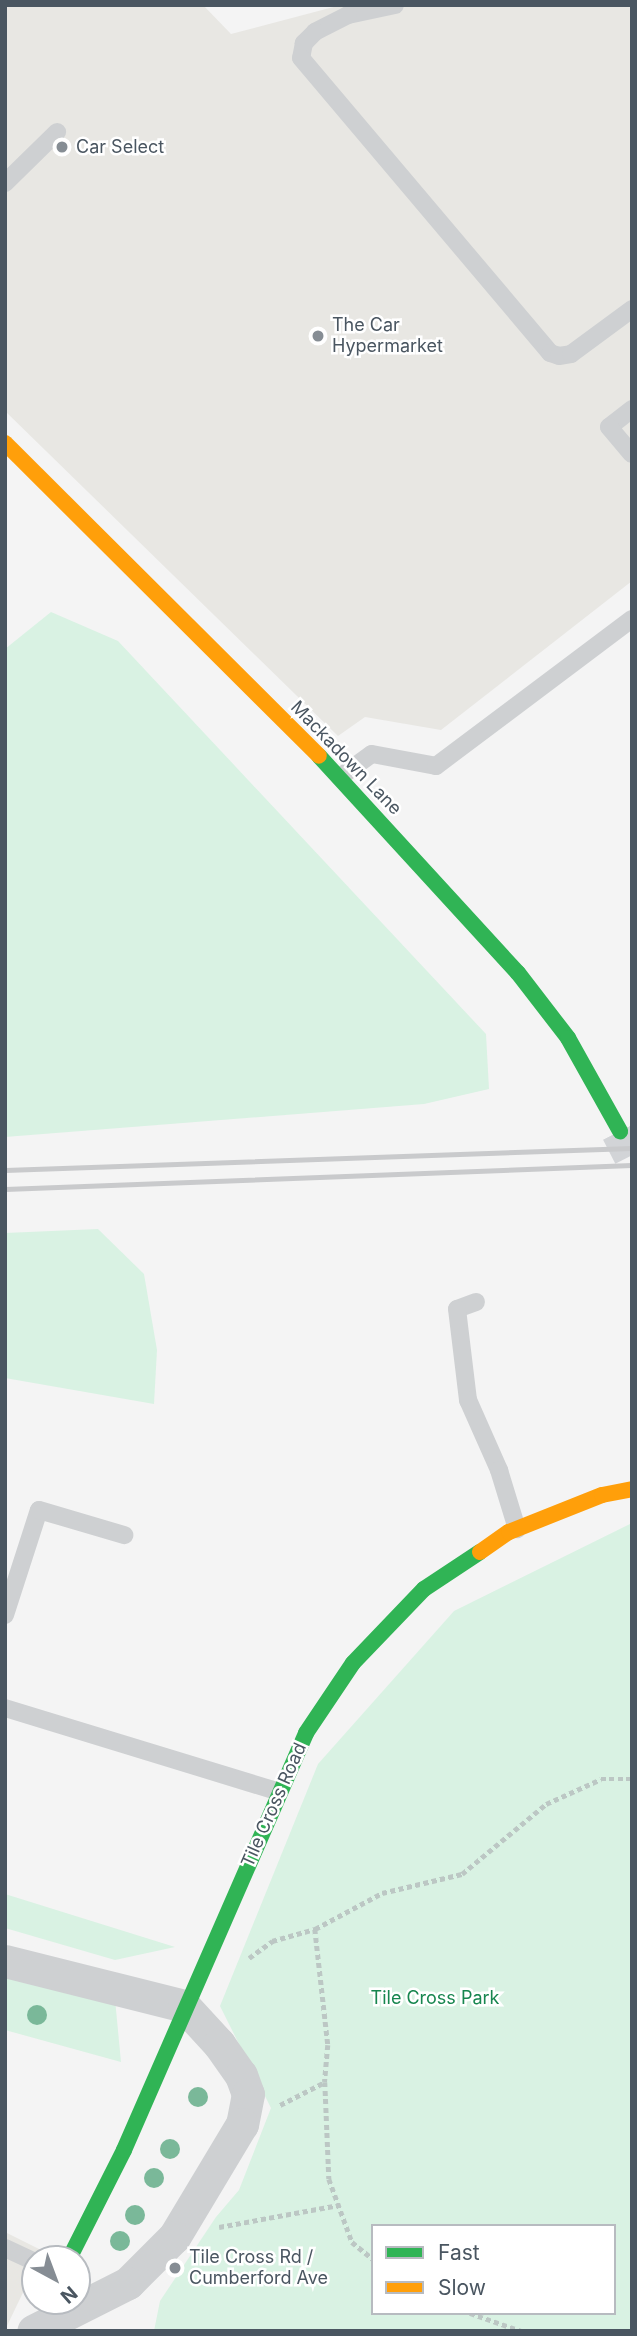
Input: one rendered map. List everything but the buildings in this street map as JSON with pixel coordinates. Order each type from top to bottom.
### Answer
[{"type":"street","name":"Mackadown Lane","points":[[5,443],[340,777],[518,973],[568,1038],[620,1131]]},
{"type":"street","name":"Tile Cross Road","points":[[75,2245],[124,2150],[184,2006],[306,1733],[353,1662],[424,1589],[517,1529],[602,1495],[632,1489]]},
{"type":"street","points":[[5,1961],[184,2006],[219,2044],[242,2075],[248,2094],[242,2124],[174,2237],[128,2283],[32,2331]]},
{"type":"street","points":[[32,2331],[40,2315]]},
{"type":"lane","points":[[395,5],[348,15],[315,32],[304,43],[301,58],[550,353],[559,356],[571,354],[632,309]]},
{"type":"lane","points":[[5,183],[57,132]]},
{"type":"lane","points":[[632,409],[609,427],[632,454]]},
{"type":"lane","points":[[340,777],[372,754],[436,766],[632,619]]},
{"type":"lane","points":[[476,1302],[457,1309],[468,1400],[499,1471],[517,1529]]},
{"type":"lane","points":[[5,1615],[39,1510],[124,1535]]},
{"type":"lane","points":[[5,1709],[279,1792]]},
{"type":"lane","points":[[5,2248],[21,2255]]},
{"type":"path","points":[[239,1965],[272,1941],[315,1928],[382,1893],[462,1874],[546,1804],[601,1779],[632,1779]]},
{"type":"path","points":[[315,1928],[328,2045],[325,2082],[329,2179],[352,2242],[371,2257]]},
{"type":"path","points":[[174,2237],[270,2216],[339,2205]]},
{"type":"path","points":[[476,2315],[521,2331]]},
{"type":"shaded area","name":"The Car Hypermarket","points":[[5,5],[203,5],[231,34],[341,5],[632,5],[632,581],[441,730],[365,717],[338,736],[5,411]]},
{"type":"shaded area","points":[[5,2232],[31,2245],[21,2245],[21,2297],[5,2330]]},
{"type":"green space","points":[[51,612],[118,641],[486,1034],[489,1089],[424,1104],[5,1137],[5,649]]},
{"type":"green space","points":[[98,1229],[144,1274],[157,1350],[154,1404],[5,1378],[5,1233]]},
{"type":"green space","name":"Tile Cross Park","points":[[632,1523],[632,2331],[154,2331],[160,2301],[216,2217],[239,2190],[271,2108],[220,2006],[318,1764],[454,1611]]},
{"type":"green space","points":[[5,1894],[175,1947],[115,1960],[5,1928]]},
{"type":"green space","points":[[5,1974],[115,1999],[121,2062],[5,2030]]},
{"type":"tunnel","points":[[620,1131],[632,1155]]},
{"type":"railway","points":[[5,1170],[632,1148]]},
{"type":"railway","points":[[5,1189],[632,1165]]},
{"type":"traffic: fast","points":[[319,756],[518,973],[568,1038],[620,1131]]},
{"type":"traffic: fast","points":[[76,2245],[124,2150],[306,1733],[353,1663],[424,1589],[480,1552]]},
{"type":"traffic: slow","points":[[5,443],[319,756]]},
{"type":"traffic: slow","points":[[480,1552],[509,1532],[602,1495],[632,1489]]},
{"type":"place","name":"Car Select","points":[[62,147]]},
{"type":"place","name":"The Car Hypermarket","points":[[318,336]]},
{"type":"place","name":"Tile Cross Rd / Cumberford Ave","points":[[175,2268]]}]
